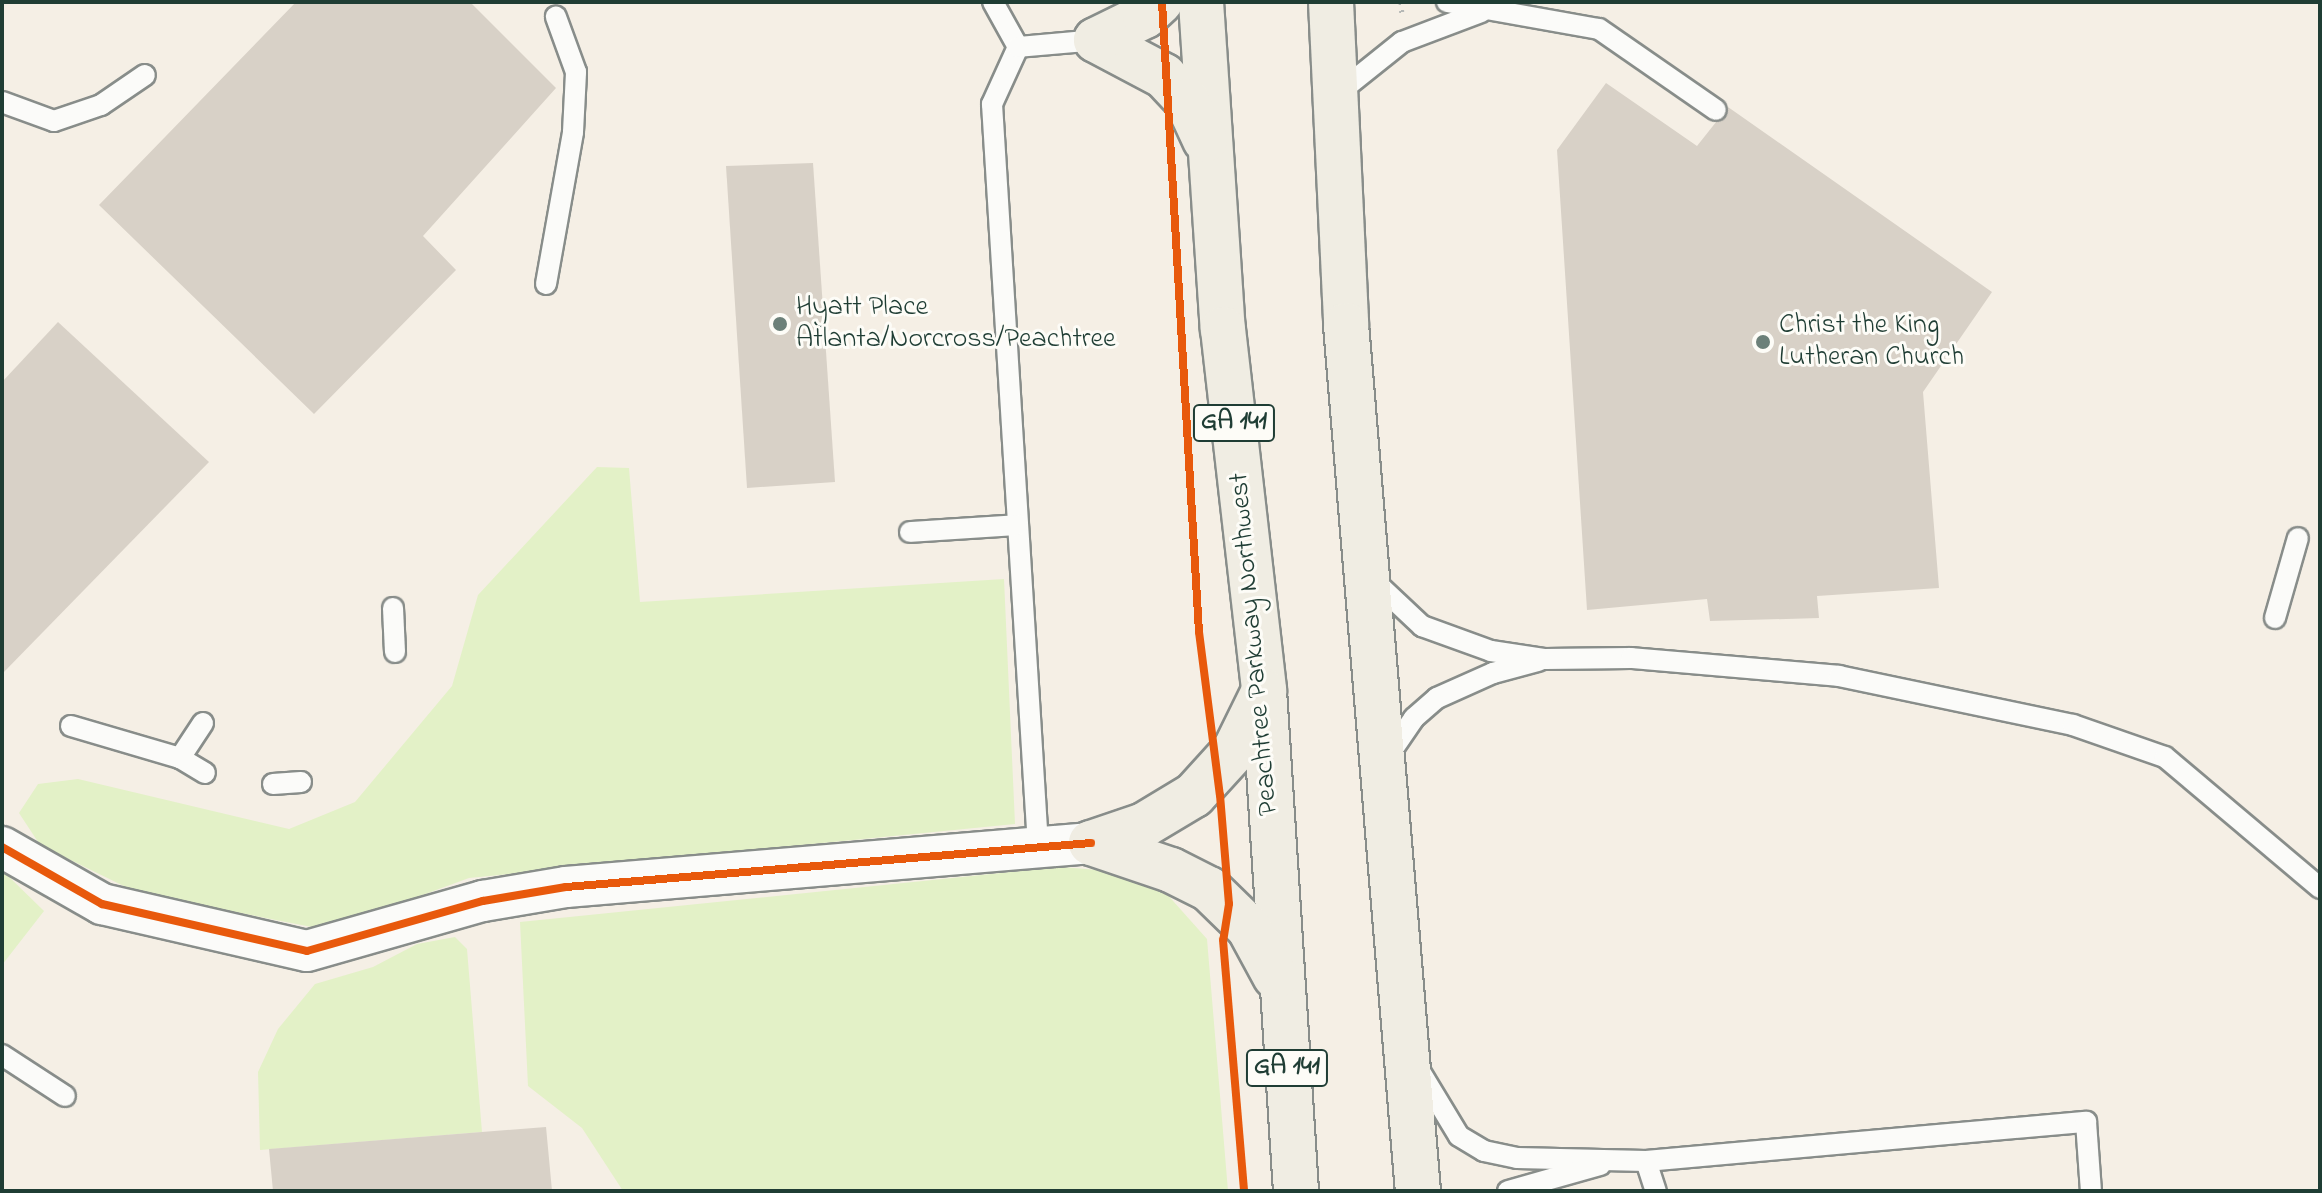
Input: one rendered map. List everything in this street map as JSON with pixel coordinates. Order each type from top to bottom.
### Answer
[{"type":"highway","points":[[1096,40],[1145,16],[1160,2]]},
{"type":"highway","name":"Peachtree Parkway Northwest","points":[[1201,2],[1208,154],[1264,691],[1296,1191]]},
{"type":"highway","points":[[1331,2],[1334,98],[1364,570],[1418,1191]]},
{"type":"highway","points":[[1096,40],[1164,76],[1202,126],[1208,154]]},
{"type":"highway","points":[[1091,843],[1144,825],[1194,795],[1235,750],[1264,691]]},
{"type":"highway","points":[[1091,843],[1192,879],[1229,904],[1267,955],[1282,996]]},
{"type":"highway","points":[[1292,1141],[1306,1191]]},
{"type":"street","points":[[2,847],[102,904],[307,951],[483,901],[566,887],[1038,845],[1091,843]]},
{"type":"lane","points":[[993,2],[1018,47]]},
{"type":"lane","points":[[1447,2],[1485,11],[1561,19],[1599,29],[1716,110]]},
{"type":"lane","points":[[1334,98],[1402,42],[1485,11]]},
{"type":"lane","points":[[546,284],[573,132],[576,72],[556,17]]},
{"type":"lane","points":[[1018,47],[1096,40]]},
{"type":"lane","points":[[1018,47],[992,104],[1038,845]]},
{"type":"lane","points":[[2,102],[54,121],[101,105],[145,75]]},
{"type":"lane","points":[[910,532],[1018,525]]},
{"type":"lane","points":[[2275,618],[2298,538]]},
{"type":"lane","points":[[1364,570],[1404,612],[1441,637],[1545,659],[1631,658],[1839,676],[2073,725],[2165,757],[2320,888]]},
{"type":"lane","points":[[393,608],[395,652]]},
{"type":"lane","points":[[1381,769],[1398,737],[1437,698],[1493,673],[1545,659]]},
{"type":"lane","points":[[180,758],[203,723]]},
{"type":"lane","points":[[71,726],[180,758],[205,773]]},
{"type":"lane","points":[[273,784],[301,782]]},
{"type":"lane","points":[[1406,1050],[1459,1136],[1484,1151],[1517,1158],[1646,1161],[2086,1122],[2091,1191]]},
{"type":"lane","points":[[2,1055],[65,1096]]},
{"type":"lane","points":[[1508,1191],[1621,1160]]},
{"type":"lane","points":[[1646,1161],[1656,1191]]},
{"type":"path","points":[[1221,810],[1225,868]]},
{"type":"shaded area","points":[[2,2],[2320,2],[2320,1191],[2,1191]]},
{"type":"green space","points":[[597,467],[629,468],[640,602],[1004,579],[1015,824],[469,878],[327,930],[138,893],[40,845],[19,813],[38,784],[78,779],[289,829],[355,802],[452,686],[478,595]]},
{"type":"green space","points":[[1061,867],[1149,874],[1207,939],[1228,1191],[623,1191],[582,1128],[528,1086],[520,922]]},
{"type":"green space","points":[[2,870],[44,911],[2,965]]},
{"type":"green space","points":[[455,937],[467,949],[482,1132],[260,1150],[258,1072],[278,1029],[315,984],[373,967],[417,944]]},
{"type":"building","points":[[296,2],[470,2],[556,88],[423,236],[456,270],[314,414],[99,205]]},
{"type":"building","name":"Christ the King Lutheran Church","points":[[1606,83],[1697,146],[1728,107],[1992,292],[1923,392],[1939,588],[1817,596],[1819,618],[1710,621],[1707,599],[1587,610],[1557,150]]},
{"type":"building","name":"Hyatt Place Atlanta/Norcross/Peachtree","points":[[813,163],[835,482],[747,488],[726,166]]},
{"type":"building","points":[[58,322],[209,462],[2,674],[2,382]]},
{"type":"building","points":[[546,1127],[552,1191],[273,1191],[269,1149]]},
{"type":"cycle path","points":[[1162,2],[1199,632],[1220,795],[1229,904],[1223,940],[1244,1191]]},
{"type":"cycle path","points":[[2,847],[102,904],[307,951],[483,901],[566,887],[1091,843]]},
{"type":"place","name":"Hyatt Place Atlanta/Norcross/Peachtree","points":[[780,324]]},
{"type":"place","name":"Christ the King Lutheran Church","points":[[1763,342]]}]
